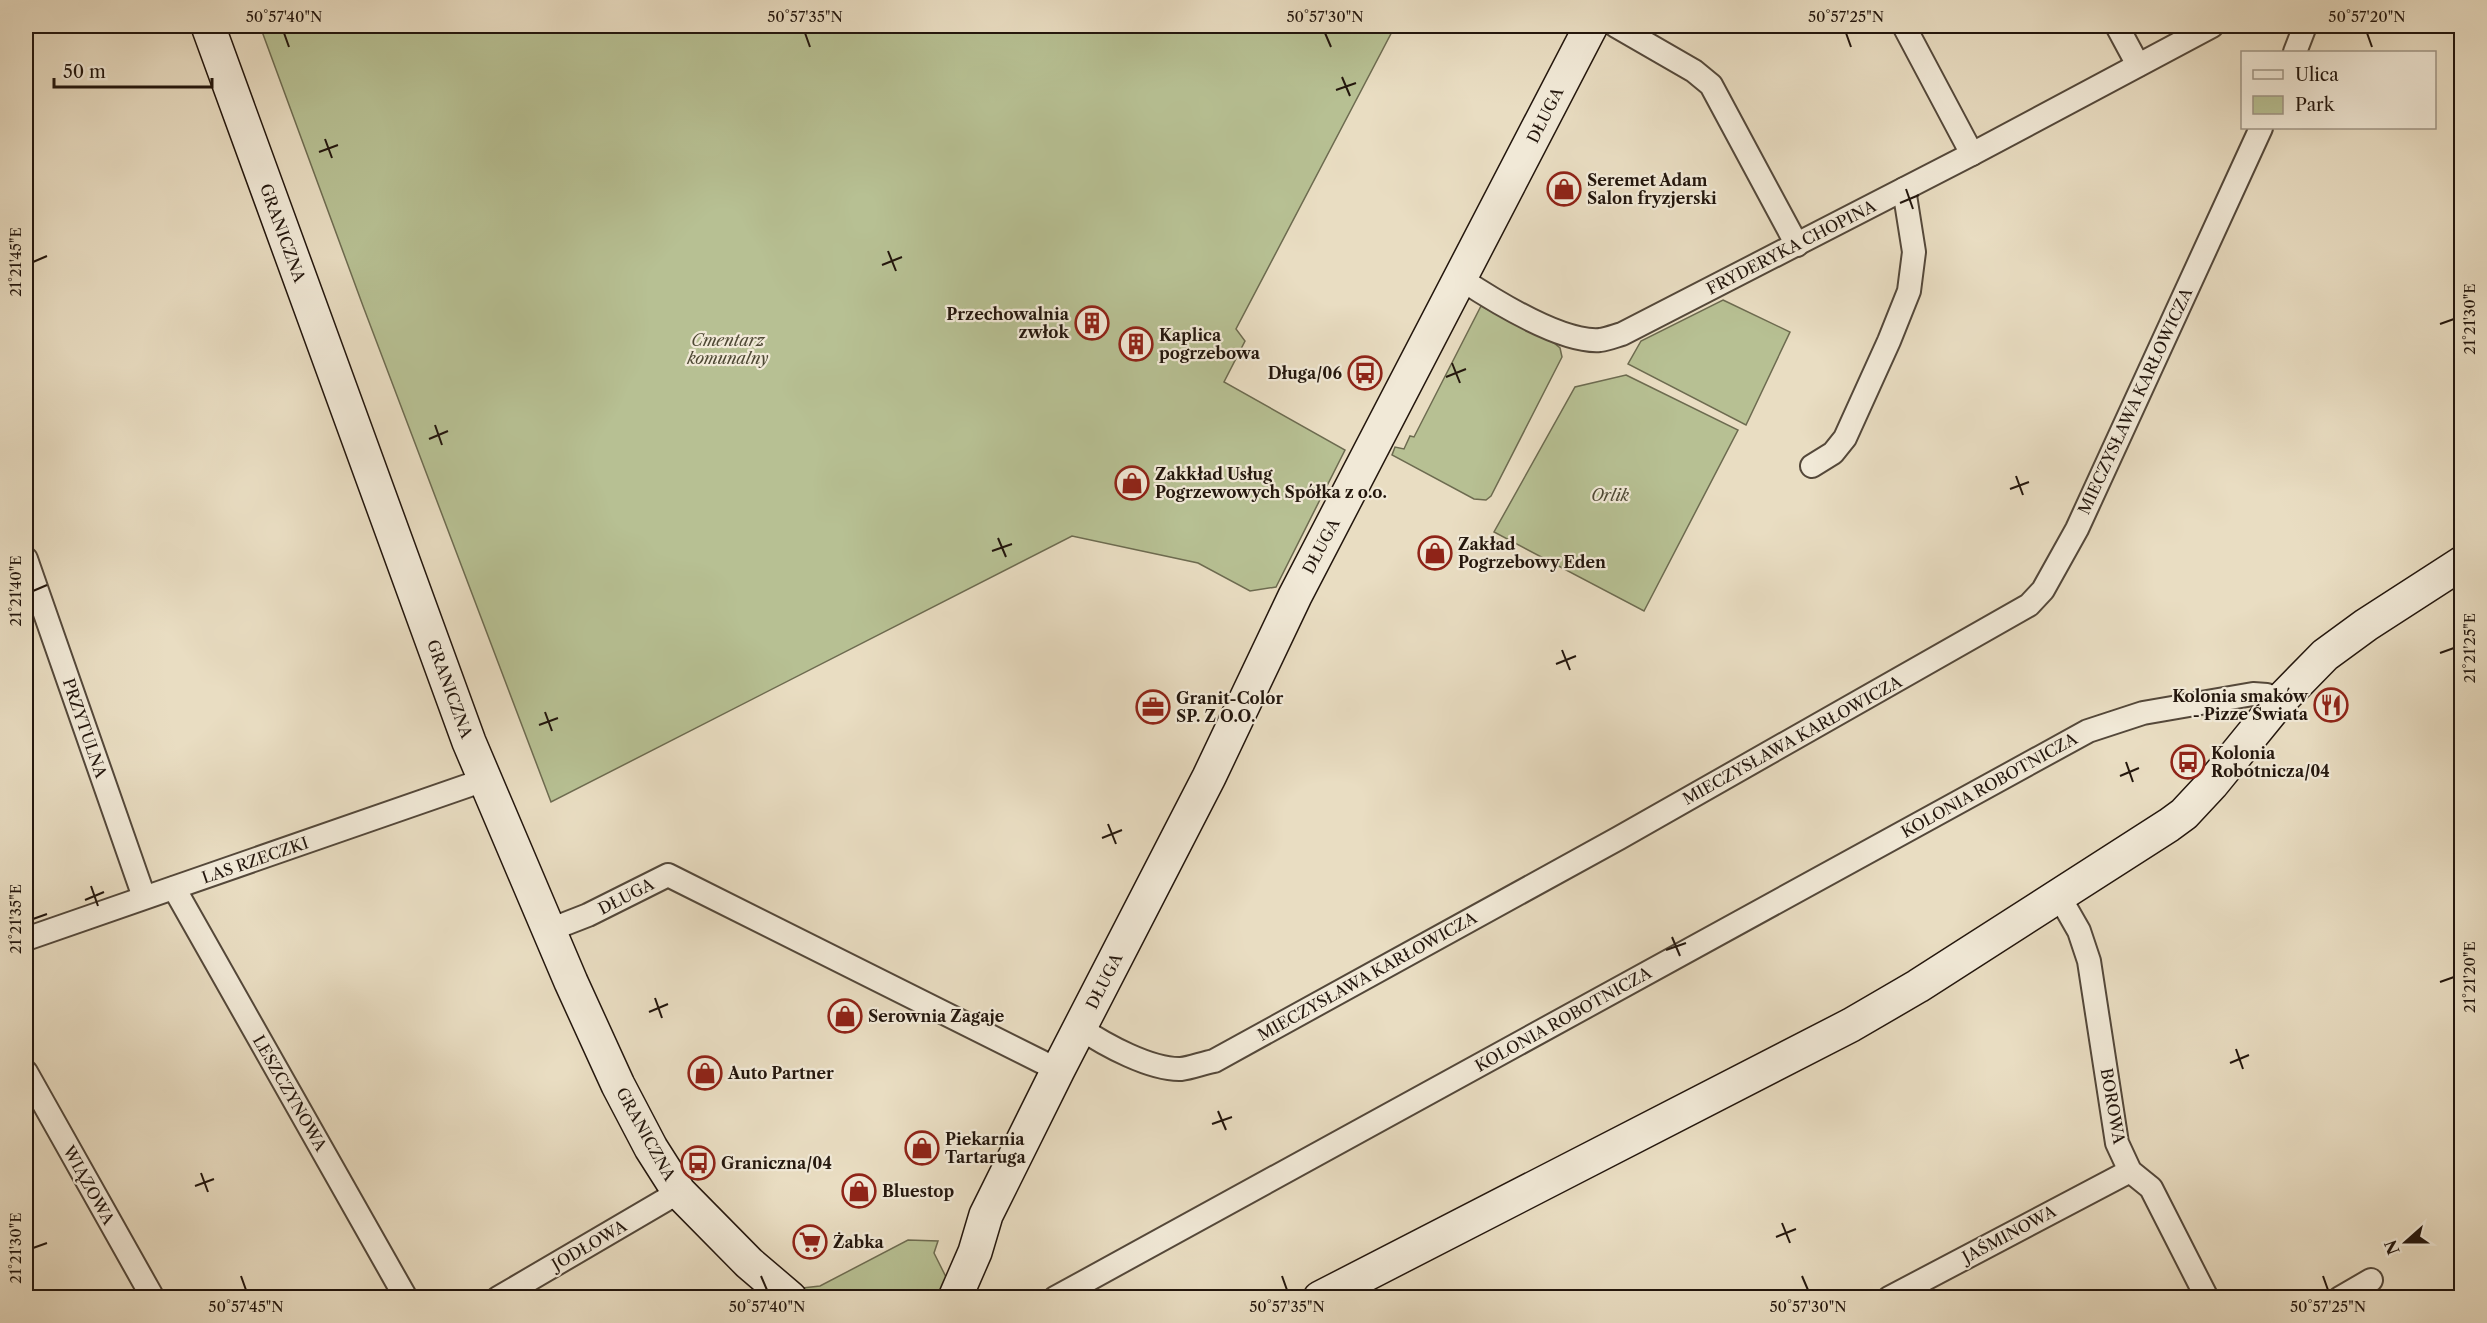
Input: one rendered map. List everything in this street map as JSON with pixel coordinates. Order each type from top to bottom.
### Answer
[{"type":"street","name":"GRANICZNA","points":[[208,26],[484,780],[548,931],[618,1085],[651,1148],[679,1192],[749,1263],[790,1298]]},
{"type":"street","name":"DŁUGA","points":[[967,1298],[975,1252],[986,1215],[1209,777],[1296,596],[1591,26]]},
{"type":"street","points":[[1616,26],[1694,71],[1711,85],[1797,245]]},
{"type":"street","points":[[1904,26],[1972,154]]},
{"type":"street","points":[[2117,26],[2138,65]]},
{"type":"street","name":"FRYDERYKA CHOPINA","points":[[1461,279],[1556,332],[1578,338],[1600,340],[1622,334],[1905,189],[2212,26]]},
{"type":"street","points":[[2295,51],[2306,26]]},
{"type":"street","name":"MIECZYSŁAWA KARŁOWICZA","points":[[1080,1028],[1094,1038],[1151,1064],[1181,1069],[1214,1061],[1629,832],[2029,605],[2043,590],[2077,529],[2261,129]]},
{"type":"street","points":[[1812,466],[1833,453],[1845,438],[1909,291],[1914,252],[1905,189]]},
{"type":"street","name":"PRZYTULNA","points":[[26,559],[144,897]]},
{"type":"street","points":[[1320,1298],[1851,1025],[1918,986],[2128,853],[2184,814],[2309,669],[2339,644],[2462,563]]},
{"type":"street","name":"KOLONIA ROBOTNICZA","points":[[1055,1298],[2088,731],[2143,713],[2253,693],[2267,695],[2278,703]]},
{"type":"street","name":"LAS RZECZKI","points":[[26,939],[484,780]]},
{"type":"street","name":"DŁUGA","points":[[548,931],[588,915],[668,875],[1058,1070]]},
{"type":"street","name":"LESZCZYNOWA","points":[[174,888],[406,1298]]},
{"type":"street","name":"BOROWA","points":[[2059,896],[2079,931],[2089,961],[2117,1143],[2130,1172],[2151,1188],[2207,1298]]},
{"type":"street","name":"WIĄZOWA","points":[[26,1072],[153,1298]]},
{"type":"street","name":"JAŚMINOWA","points":[[1889,1298],[2130,1172]]},
{"type":"street","name":"JODŁOWA","points":[[498,1298],[679,1192]]},
{"type":"street","name":"DŁUGA","points":[[955,1298],[975,1252]]},
{"type":"street","points":[[2340,1298],[2371,1280]]},
{"type":"green space","name":"Cmentarz komunalny","points":[[260,26],[1395,26],[1236,329],[1245,341],[1224,382],[1345,450],[1276,587],[1250,591],[1198,563],[1072,536],[551,802],[363,306]]},
{"type":"green space","points":[[1723,300],[1790,332],[1746,425],[1628,364],[1641,341]]},
{"type":"green space","points":[[1481,306],[1554,343],[1560,348],[1562,357],[1491,496],[1486,500],[1474,499],[1392,455],[1395,447],[1404,449],[1410,436],[1414,437]]},
{"type":"green space","name":"Orlik","points":[[1626,375],[1738,430],[1644,611],[1494,532],[1575,387]]},
{"type":"green space","points":[[908,1240],[938,1241],[934,1253],[947,1279],[940,1297],[815,1297],[802,1288],[820,1286]]},
{"type":"place","name":"Seremet Adam Salon fryzjerski","points":[[1564,189]]},
{"type":"place","name":"Przechowalnia zwłok","points":[[1092,323]]},
{"type":"place","name":"Kaplica pogrzebowa","points":[[1136,344]]},
{"type":"place","name":"Długa/06","points":[[1365,373]]},
{"type":"place","name":"Zakkład Usług Pogrzewowych Spółka z o.o.","points":[[1132,483]]},
{"type":"place","name":"Zakład Pogrzebowy Eden","points":[[1435,553]]},
{"type":"place","name":"Kolonia smaków - Pizze Świata","points":[[2331,705]]},
{"type":"place","name":"Granit-Color SP. Z O.O.","points":[[1153,707]]},
{"type":"place","name":"Kolonia Robotnicza/04","points":[[2188,762]]},
{"type":"place","name":"Serownia Zagaje","points":[[845,1016]]},
{"type":"place","name":"Auto Partner","points":[[705,1073]]},
{"type":"place","name":"Piekarnia Tartaruga","points":[[922,1148]]},
{"type":"place","name":"Graniczna/04","points":[[698,1163]]},
{"type":"place","name":"Bluestop","points":[[859,1191]]},
{"type":"place","name":"Żabka","points":[[810,1242]]}]
